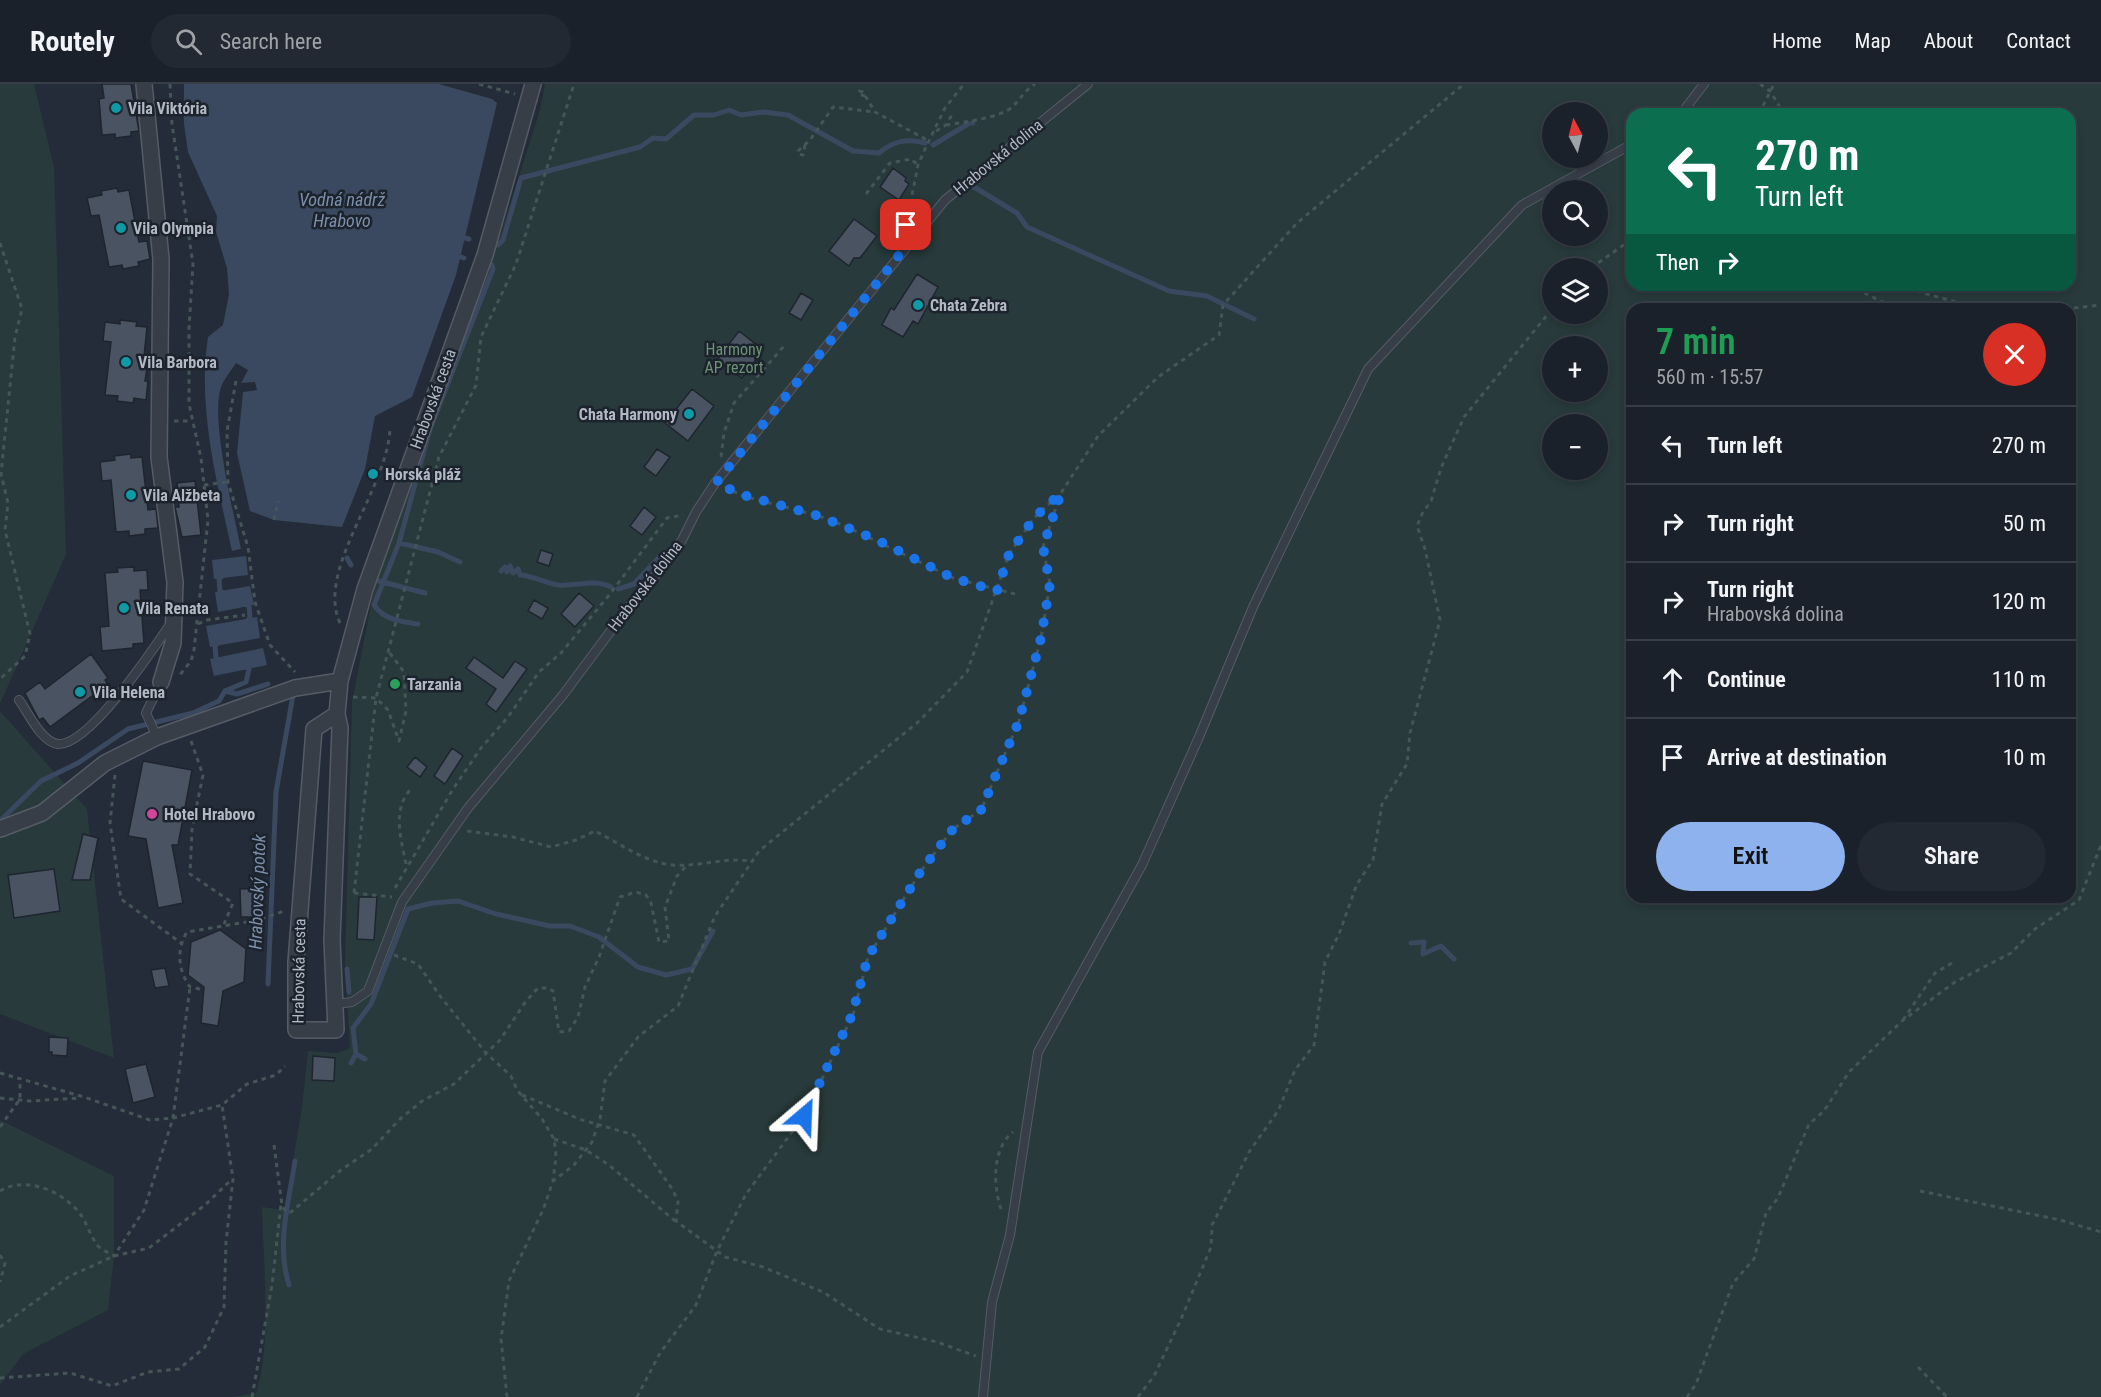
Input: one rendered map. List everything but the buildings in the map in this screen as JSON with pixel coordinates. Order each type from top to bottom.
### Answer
[{"type":"street","points":[[144,84],[161,258],[157,422],[159,457],[175,582],[173,643],[160,682]]},
{"type":"street","name":"Hrabovská cesta","points":[[336,714],[314,729],[296,962],[296,1030],[336,1030],[332,940],[340,728],[336,714],[351,644],[373,568],[485,255],[532,91]]},
{"type":"street","points":[[0,829],[42,813],[105,763],[117,758],[155,733],[187,728],[300,686],[340,688]]},
{"type":"lane","name":"Hrabovská dolina","points":[[336,1004],[352,1002],[368,991],[402,902],[453,828],[493,776],[588,664],[627,609],[682,540],[696,512],[717,481],[898,257],[945,200],[1088,84]]},
{"type":"lane","points":[[1686,108],[1704,84]]},
{"type":"lane","points":[[983,1397],[992,1302],[1010,1235],[1038,1052],[1142,865],[1200,737],[1253,607],[1368,369],[1522,205],[1626,147]]},
{"type":"lane","points":[[19,700],[46,738],[57,744],[71,741],[110,706],[137,672],[173,619]]},
{"type":"lane","points":[[155,733],[147,713],[160,682]]},
{"type":"path","points":[[160,682],[174,680],[185,671],[191,661],[198,624],[208,520],[189,404],[189,328],[193,264],[172,124],[170,84]]},
{"type":"path","points":[[479,84],[532,91]]},
{"type":"path","points":[[354,893],[376,698],[439,457],[476,385],[481,337],[516,264],[574,84]]},
{"type":"path","points":[[898,257],[918,165],[945,108],[964,84]]},
{"type":"path","points":[[932,134],[946,125],[979,122],[1011,109],[1021,93],[1035,84]]},
{"type":"path","points":[[553,1181],[574,1165],[592,1142],[598,1124],[605,1081],[638,1037],[678,1006],[715,916],[759,851],[917,723],[967,672],[1009,554],[1034,518],[1061,493],[1098,436],[1158,376],[1218,335],[1223,304],[1297,223],[1464,84]]},
{"type":"path","points":[[1760,84],[1770,91],[1780,108]]},
{"type":"path","points":[[1762,108],[1774,84]]},
{"type":"path","points":[[865,96],[875,112]]},
{"type":"path","points":[[805,145],[833,107],[875,112],[929,141]]},
{"type":"path","points":[[946,125],[953,113]]},
{"type":"path","points":[[866,194],[890,163],[911,159],[918,165]]},
{"type":"path","points":[[0,243],[22,309],[15,337],[1,474],[8,503],[5,530],[30,634],[25,656],[0,679]]},
{"type":"path","points":[[1605,258],[1626,243]]},
{"type":"path","points":[[1860,291],[1885,303]]},
{"type":"path","points":[[1916,291],[1960,303]]},
{"type":"path","points":[[2076,308],[2101,305]]},
{"type":"path","points":[[1138,1397],[1154,1376],[1182,1317],[1212,1247],[1212,1225],[1249,1152],[1278,1111],[1295,1070],[1314,1046],[1325,962],[1339,934],[1357,884],[1373,860],[1382,804],[1407,764],[1410,733],[1440,620],[1425,549],[1417,526],[1431,501],[1441,468],[1464,417],[1542,321]]},
{"type":"path","points":[[784,346],[734,403],[723,433],[717,481],[743,495],[819,516],[877,540],[953,578],[1014,594]]},
{"type":"path","points":[[236,381],[227,430],[228,482],[248,547],[255,602],[270,645],[300,686]]},
{"type":"path","points":[[351,644],[338,620],[335,591],[337,571],[375,488],[389,447],[390,427]]},
{"type":"path","points":[[204,485],[228,482]]},
{"type":"path","points":[[637,1397],[660,1353],[696,1305],[717,1251],[746,1194],[804,1116],[852,1015],[868,957],[921,871],[953,829],[981,810],[1019,721],[1041,638],[1050,584],[1043,547],[1061,493]]},
{"type":"path","points":[[274,520],[278,501]]},
{"type":"path","points":[[391,906],[391,897],[406,866],[459,781],[539,672],[561,653],[610,594],[667,518],[696,512]]},
{"type":"path","points":[[255,614],[261,617]]},
{"type":"path","points":[[198,624],[207,620],[245,615]]},
{"type":"path","points":[[340,688],[376,698],[388,711],[399,741],[405,711],[404,672],[388,651]]},
{"type":"path","points":[[187,728],[203,775],[192,830],[190,874],[233,903],[224,924]]},
{"type":"path","points":[[117,758],[110,823],[121,899],[181,943]]},
{"type":"path","points":[[406,866],[399,818],[401,801],[410,790]]},
{"type":"path","points":[[453,828],[513,837],[551,847],[576,840],[595,831],[653,860],[672,865],[730,858],[752,861]]},
{"type":"path","points":[[2076,902],[2079,900],[2101,845]]},
{"type":"path","points":[[281,1202],[286,1212],[291,1212],[341,1170],[372,1149],[422,1101],[454,1084],[500,1040],[526,1001],[538,988],[548,988],[553,991],[559,1032],[569,1031],[575,1024],[581,1008],[585,987],[599,957],[615,904],[625,893],[646,895],[651,903],[659,942],[669,940],[670,935],[664,919],[665,907],[677,876],[688,864]]},
{"type":"path","points":[[335,894],[354,893],[391,897],[402,902]]},
{"type":"path","points":[[1687,1397],[1696,1384],[1733,1283],[1754,1259],[1766,1213],[1779,1197],[1809,1124],[1824,1111],[1849,1072],[1902,1021],[1955,982],[2011,953],[2035,929],[2074,903]]},
{"type":"path","points":[[114,1256],[144,1210],[173,1118],[190,987],[180,973],[181,943],[187,932],[224,924],[259,920],[279,912]]},
{"type":"path","points":[[384,951],[418,964],[440,996],[486,1053],[510,1076],[554,1139],[556,1156],[553,1181],[543,1210],[509,1281],[501,1339],[507,1397]]},
{"type":"path","points":[[1902,1021],[1935,973],[1952,963]]},
{"type":"path","points":[[190,987],[200,989]]},
{"type":"path","points":[[0,1073],[84,1097],[150,1120],[173,1118],[222,1105],[247,1084],[276,1075],[285,1066]]},
{"type":"path","points":[[0,1127],[20,1099],[20,1079]]},
{"type":"path","points":[[522,1095],[634,1135],[673,1190],[678,1202],[676,1221]]},
{"type":"path","points":[[0,1098],[30,1101],[84,1097]]},
{"type":"path","points":[[0,1378],[70,1373],[112,1386],[148,1372],[179,1369],[205,1347],[224,1307],[226,1242],[232,1179],[222,1105]]},
{"type":"path","points":[[1010,1235],[996,1194],[996,1167],[1006,1138],[1029,1120]]},
{"type":"path","points":[[554,1139],[586,1150],[725,1257],[764,1268],[824,1292],[880,1329],[937,1342],[986,1360]]},
{"type":"path","points":[[252,1397],[272,1285],[281,1202],[274,1145]]},
{"type":"path","points":[[0,1328],[70,1276],[114,1256],[149,1248],[206,1205],[232,1179]]},
{"type":"path","points":[[0,1191],[18,1182],[59,1196],[73,1205],[83,1217],[98,1246],[114,1256]]},
{"type":"path","points":[[1920,1191],[2060,1220],[2101,1232]]},
{"type":"path","points":[[0,1255],[5,1263],[0,1282]]},
{"type":"path","points":[[1918,1367],[1947,1397]]},
{"type":"green space","points":[[0,84],[34,84],[54,167],[66,554],[0,704]]},
{"type":"green space","name":"Harmony AP rezort","points":[[545,84],[2101,84],[2101,1397],[231,1397],[256,1393],[261,1374],[265,1328],[262,1207],[285,1210],[302,1107],[308,1051],[337,1053],[350,1048],[345,962],[352,702],[374,589],[443,387],[486,280],[540,110]]},
{"type":"green space","points":[[0,711],[87,809],[114,1058],[0,1014]]},
{"type":"green space","points":[[0,1120],[114,1176],[114,1256],[108,1310],[23,1354],[0,1385]]},
{"type":"water","name":"Vodná nádrž Hrabovo","points":[[184,84],[439,84],[492,99],[497,103],[456,275],[412,397],[375,416],[365,469],[342,527],[274,520],[250,511],[237,453],[243,392],[257,390],[255,382],[241,383],[248,370],[236,363],[222,384],[218,402],[224,467],[241,549],[232,551],[210,445],[205,391],[208,337],[223,325],[229,294],[227,268],[216,232],[217,216],[188,152],[184,124]]},
{"type":"water","points":[[246,556],[248,575],[214,579],[212,560]]},
{"type":"water","points":[[250,586],[254,605],[218,612],[215,592]]},
{"type":"water","points":[[257,617],[260,638],[210,647],[206,626]]},
{"type":"water","points":[[263,648],[267,665],[214,676],[210,659]]},
{"type":"waterway","points":[[498,245],[503,240],[521,178],[640,147],[653,138],[666,139],[694,115],[714,115],[729,110],[741,115],[763,112],[788,115],[853,151],[879,153],[900,142],[925,143]]},
{"type":"waterway","points":[[933,145],[968,124]]},
{"type":"waterway","points":[[974,187],[1017,213],[1027,227],[1169,291],[1207,296],[1254,319]]},
{"type":"waterway","points":[[465,238],[469,239]]},
{"type":"waterway","points":[[418,624],[388,617],[374,605],[399,543],[430,429],[493,269],[492,265]]},
{"type":"waterway","points":[[399,543],[438,552],[460,562]]},
{"type":"waterway","points":[[618,589],[634,584],[662,554]]},
{"type":"waterway","points":[[347,558],[351,565]]},
{"type":"waterway","points":[[501,571],[505,567],[507,572],[510,566],[513,573],[518,569],[520,575],[558,585],[598,583],[611,587]]},
{"type":"waterway","name":"Hrabovský potok","points":[[222,576],[219,579],[220,591],[226,594]]},
{"type":"waterway","points":[[379,581],[425,593]]},
{"type":"waterway","name":"Hrabovský potok","points":[[242,603],[249,606],[250,618],[245,623]]},
{"type":"waterway","name":"Hrabovský potok","points":[[218,643],[215,646],[216,658],[222,660]]},
{"type":"waterway","name":"Hrabovský potok","points":[[243,666],[249,669],[246,682],[225,691],[237,694],[268,684]]},
{"type":"waterway","points":[[0,821],[41,781],[78,763],[128,729],[193,713],[219,701],[225,691]]},
{"type":"waterway","name":"Hrabovský potok","points":[[268,984],[276,792],[293,695]]},
{"type":"waterway","points":[[365,1059],[356,1054],[353,1028],[371,1004],[408,909],[432,903],[458,901],[496,914],[550,926],[570,926],[599,937],[638,967],[666,975],[692,969],[713,931]]},
{"type":"waterway","points":[[1411,943],[1424,942],[1423,954],[1441,946],[1454,959]]},
{"type":"waterway","points":[[347,969],[349,992]]},
{"type":"waterway","points":[[351,1063],[356,1054]]},
{"type":"waterway","points":[[289,1285],[285,1270],[284,1239],[295,1161]]},
{"type":"place","name":"Vila Viktória","points":[[116,108]]},
{"type":"place","name":"Vila Olympia","points":[[121,228]]},
{"type":"place","name":"Chata Zebra","points":[[918,305]]},
{"type":"place","name":"Vila Barbora","points":[[126,362]]},
{"type":"place","name":"Chata Harmony","points":[[689,414]]},
{"type":"place","name":"Horská pláž","points":[[373,474]]},
{"type":"place","name":"Vila Alžbeta","points":[[131,495]]},
{"type":"place","name":"Vila Renata","points":[[124,608]]},
{"type":"place","name":"Tarzania","points":[[395,684]]},
{"type":"place","name":"Vila Helena","points":[[80,692]]},
{"type":"place","name":"Hotel Hrabovo","points":[[152,814]]},
{"type":"route","points":[[804,1116],[852,1015],[868,957],[921,871],[953,829],[981,810],[1019,721],[1041,638],[1050,584],[1043,547],[1061,493],[1034,518],[1009,554],[997,591],[953,578],[877,540],[819,516],[743,495],[716,483],[898,257],[906,225]]}]
